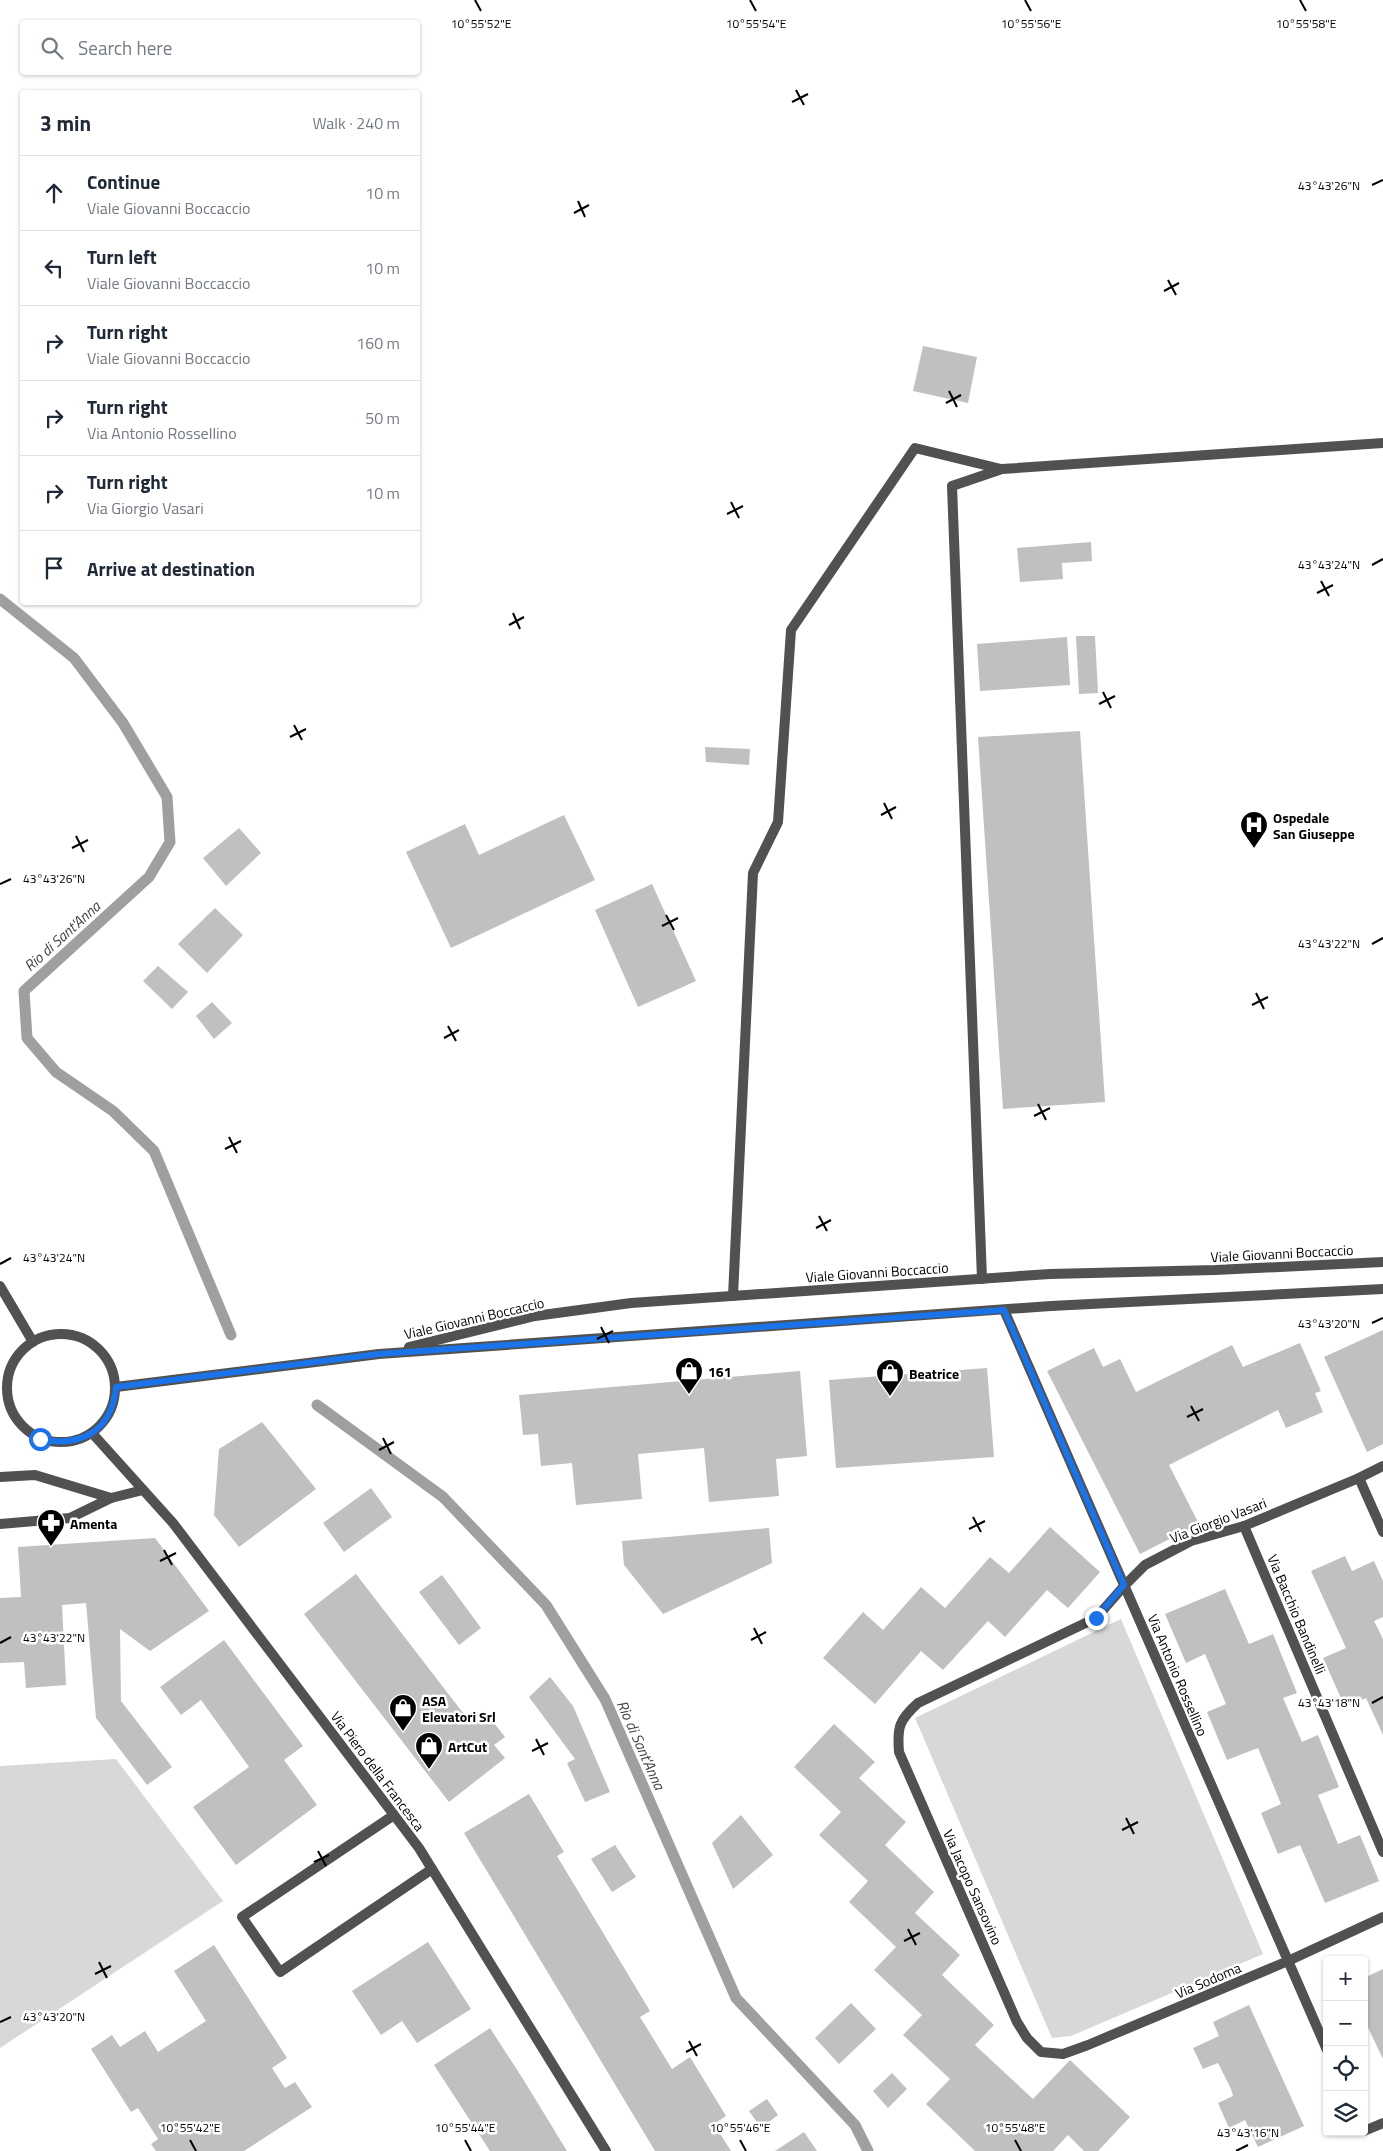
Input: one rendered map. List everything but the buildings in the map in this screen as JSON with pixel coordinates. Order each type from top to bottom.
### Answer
[{"type":"street","points":[[982,1279],[952,486],[1002,469],[1383,443]]},
{"type":"street","points":[[733,1296],[753,873],[778,822],[791,630],[915,448],[1002,469]]},
{"type":"street","name":"Viale Giovanni Boccaccio","points":[[379,1354],[535,1316],[631,1303],[1050,1274],[1383,1262]]},
{"type":"street","points":[[0,1286],[33,1342]]},
{"type":"street","name":"Viale Giovanni Boccaccio","points":[[116,1387],[379,1354],[1061,1305],[1383,1289]]},
{"type":"street","name":"Via Antonio Rossellino","points":[[1004,1310],[1325,2046]]},
{"type":"street","points":[[64,1334],[80,1338],[94,1345],[105,1356],[113,1370],[116,1387],[114,1400],[110,1413],[92,1433],[76,1440],[58,1443],[40,1439],[25,1430],[13,1416],[3,1382],[20,1352],[33,1342],[47,1336],[64,1334]]},
{"type":"street","name":"Via Piero della Francesca","points":[[92,1433],[173,1523],[419,1848],[606,2151]]},
{"type":"street","name":"Via Giorgio Vasari","points":[[899,1726],[906,1714],[918,1703],[1096,1618],[1145,1564],[1191,1541],[1244,1526],[1359,1478],[1383,1466]]},
{"type":"street","points":[[0,1477],[35,1475],[111,1498]]},
{"type":"street","points":[[1359,1478],[1383,1532]]},
{"type":"street","points":[[0,1524],[70,1518],[111,1498],[143,1490]]},
{"type":"street","name":"Via Bacchio Bandinelli","points":[[1244,1526],[1383,1852]]},
{"type":"street","name":"Via Jacopo Sansovino","points":[[899,1726],[899,1752],[1017,2022],[1027,2038],[1041,2052]]},
{"type":"street","points":[[394,1815],[242,1918],[280,1972],[432,1870]]},
{"type":"street","name":"Via Sodoma","points":[[1041,2052],[1063,2054],[1088,2045],[1288,1961],[1383,1917]]},
{"type":"street","points":[[1368,2129],[1383,2123]]},
{"type":"shaded area","points":[[1121,1619],[1263,1954],[1071,2036],[1052,2038],[915,1718]]},
{"type":"shaded area","points":[[116,1759],[223,1901],[0,2048],[0,1766]]},
{"type":"waterway","name":"Rio di Sant'Anna","points":[[0,599],[74,658],[123,723],[167,797],[170,842],[149,877],[24,991],[27,1038],[56,1072],[113,1111],[154,1151],[231,1335]]},
{"type":"waterway","name":"Rio di Sant'Anna","points":[[317,1405],[443,1497],[546,1605],[605,1699],[736,1998],[855,2125],[868,2151]]},
{"type":"place","name":"Ospedale San Giuseppe","points":[[1254,849]]},
{"type":"place","name":"161","points":[[689,1395]]},
{"type":"place","name":"Beatrice","points":[[890,1397]]},
{"type":"place","name":"Amenta","points":[[51,1547]]},
{"type":"place","name":"ASA Elevatori Srl","points":[[403,1732]]},
{"type":"place","name":"ArtCut","points":[[429,1770]]},
{"type":"route","points":[[40,1439],[58,1443],[76,1440],[92,1433],[110,1413],[116,1387],[379,1354],[1004,1310],[1124,1585],[1096,1618]]}]
